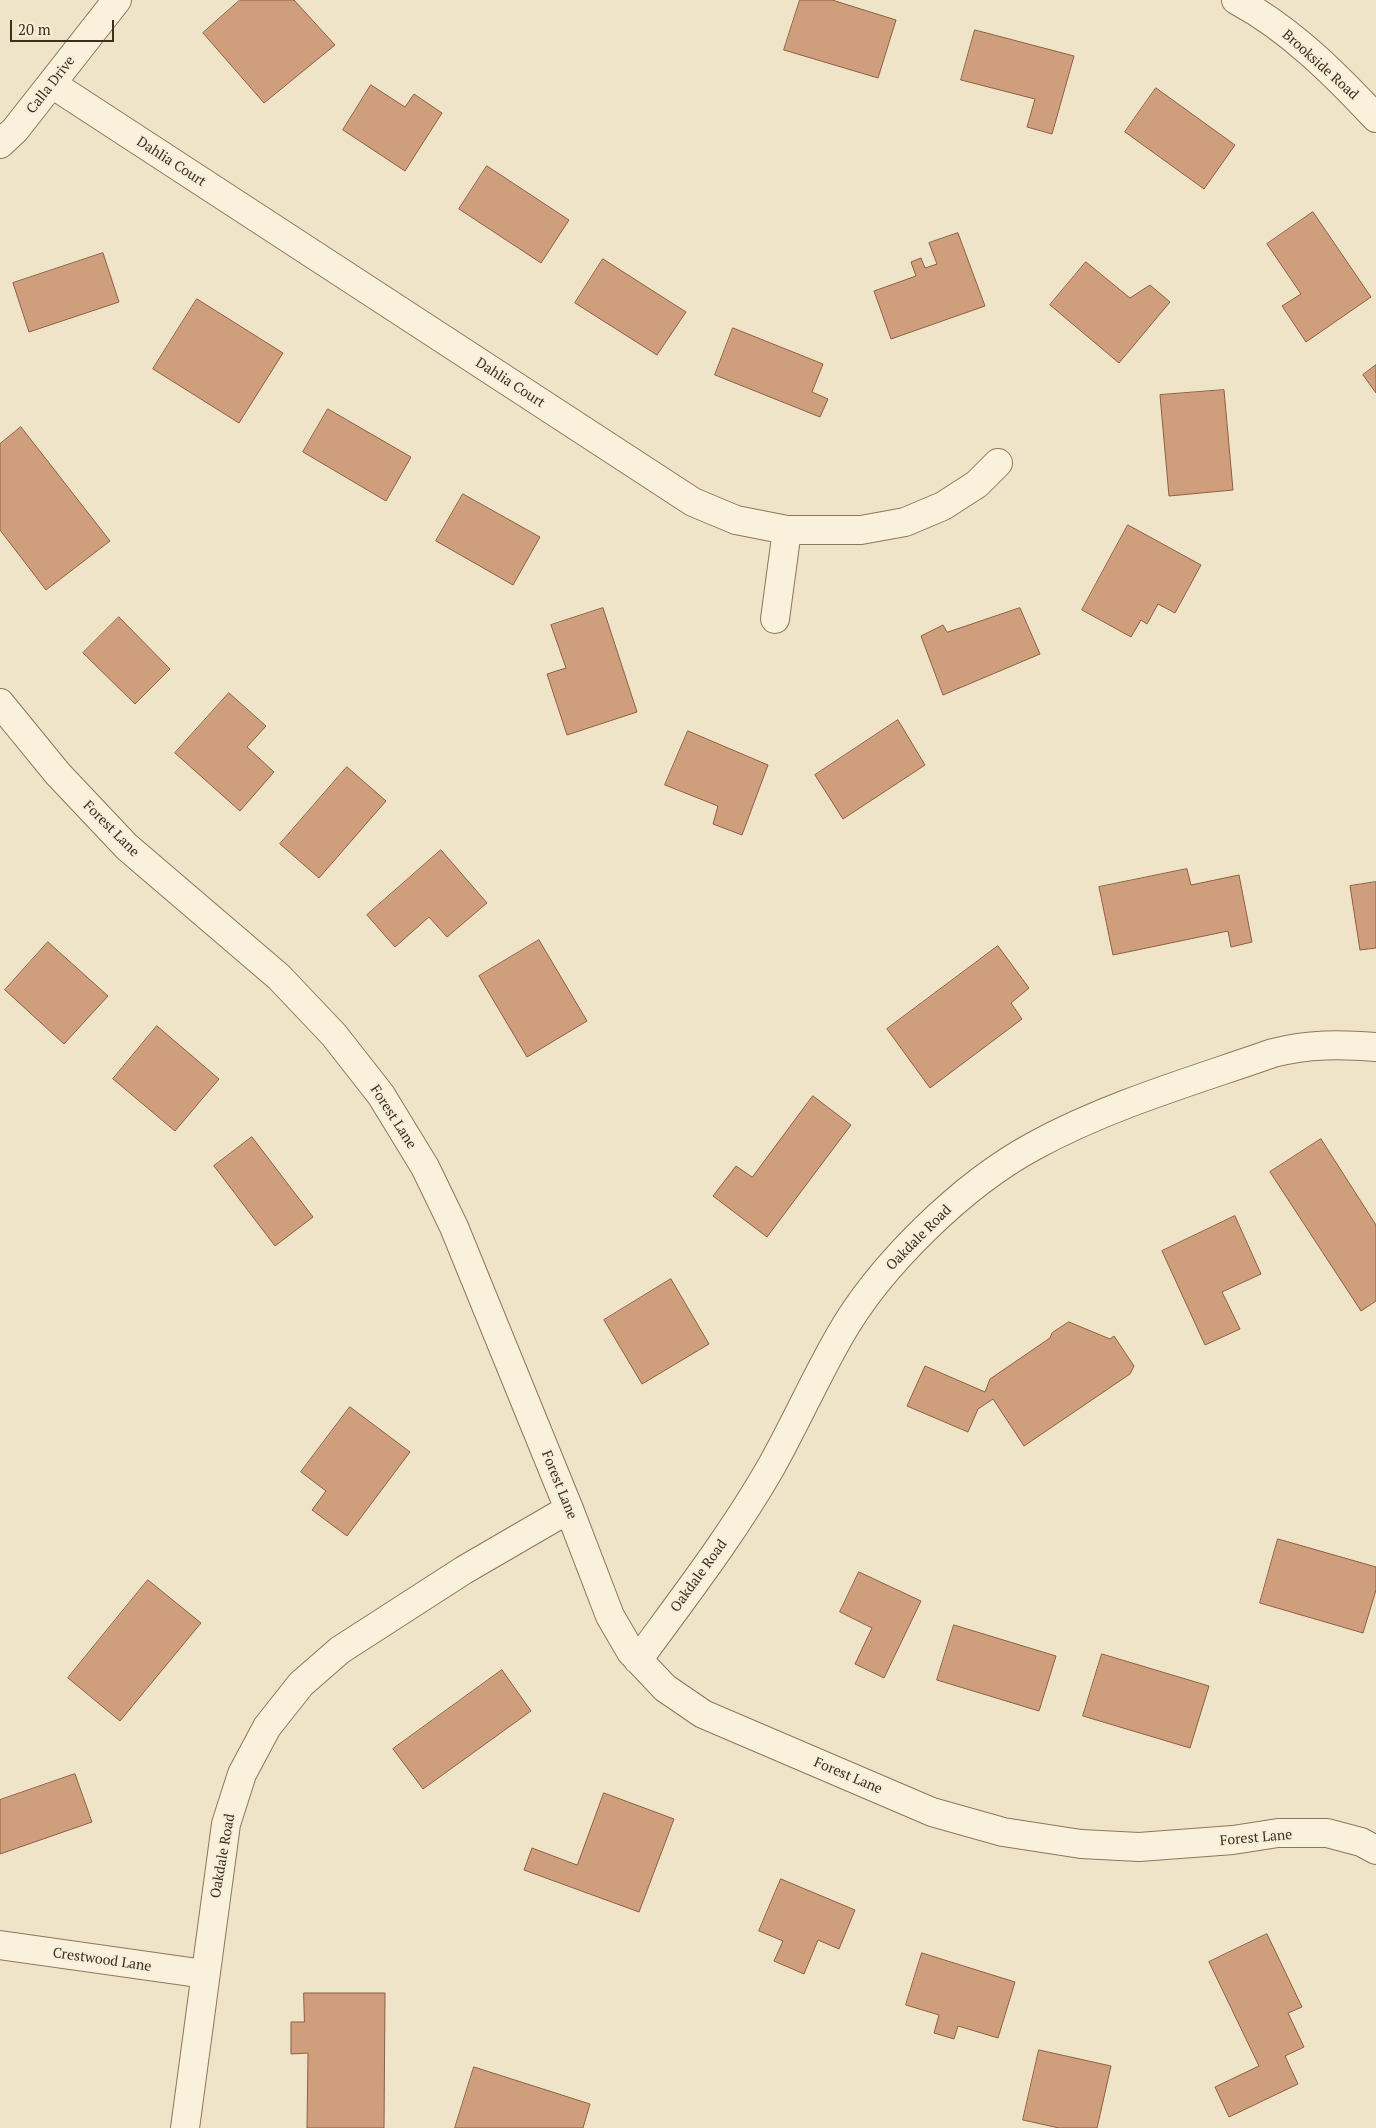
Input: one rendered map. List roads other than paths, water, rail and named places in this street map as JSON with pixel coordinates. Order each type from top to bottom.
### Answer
[{"type":"street","name":"Calla Drive","points":[[0,144],[16,130],[117,0]]},
{"type":"street","name":"Brookside Road","points":[[1236,0],[1303,46],[1345,84],[1376,118]]},
{"type":"street","name":"Dahlia Court","points":[[52,84],[693,502],[736,520],[786,530],[861,530],[905,522],[943,506],[976,484],[998,463]]},
{"type":"street","points":[[775,619],[786,530]]},
{"type":"street","name":"Forest Lane","points":[[0,703],[58,774],[127,847],[279,977],[334,1035],[381,1095],[425,1167],[454,1227],[569,1509],[610,1616],[638,1660],[665,1688],[703,1714],[932,1812],[1003,1832],[1081,1844],[1139,1847],[1233,1840],[1278,1834],[1327,1833],[1361,1842],[1376,1850]]},
{"type":"street","name":"Oakdale Road","points":[[638,1660],[727,1537],[771,1467],[840,1335],[877,1281],[923,1231],[971,1188],[1032,1147],[1093,1117],[1273,1052],[1335,1043],[1376,1047]]},
{"type":"street","name":"Oakdale Road","points":[[185,2128],[226,1824],[242,1774],[267,1727],[301,1684],[340,1650],[464,1570],[569,1509]]},
{"type":"street","name":"Crestwood Lane","points":[[0,1945],[205,1974]]}]
